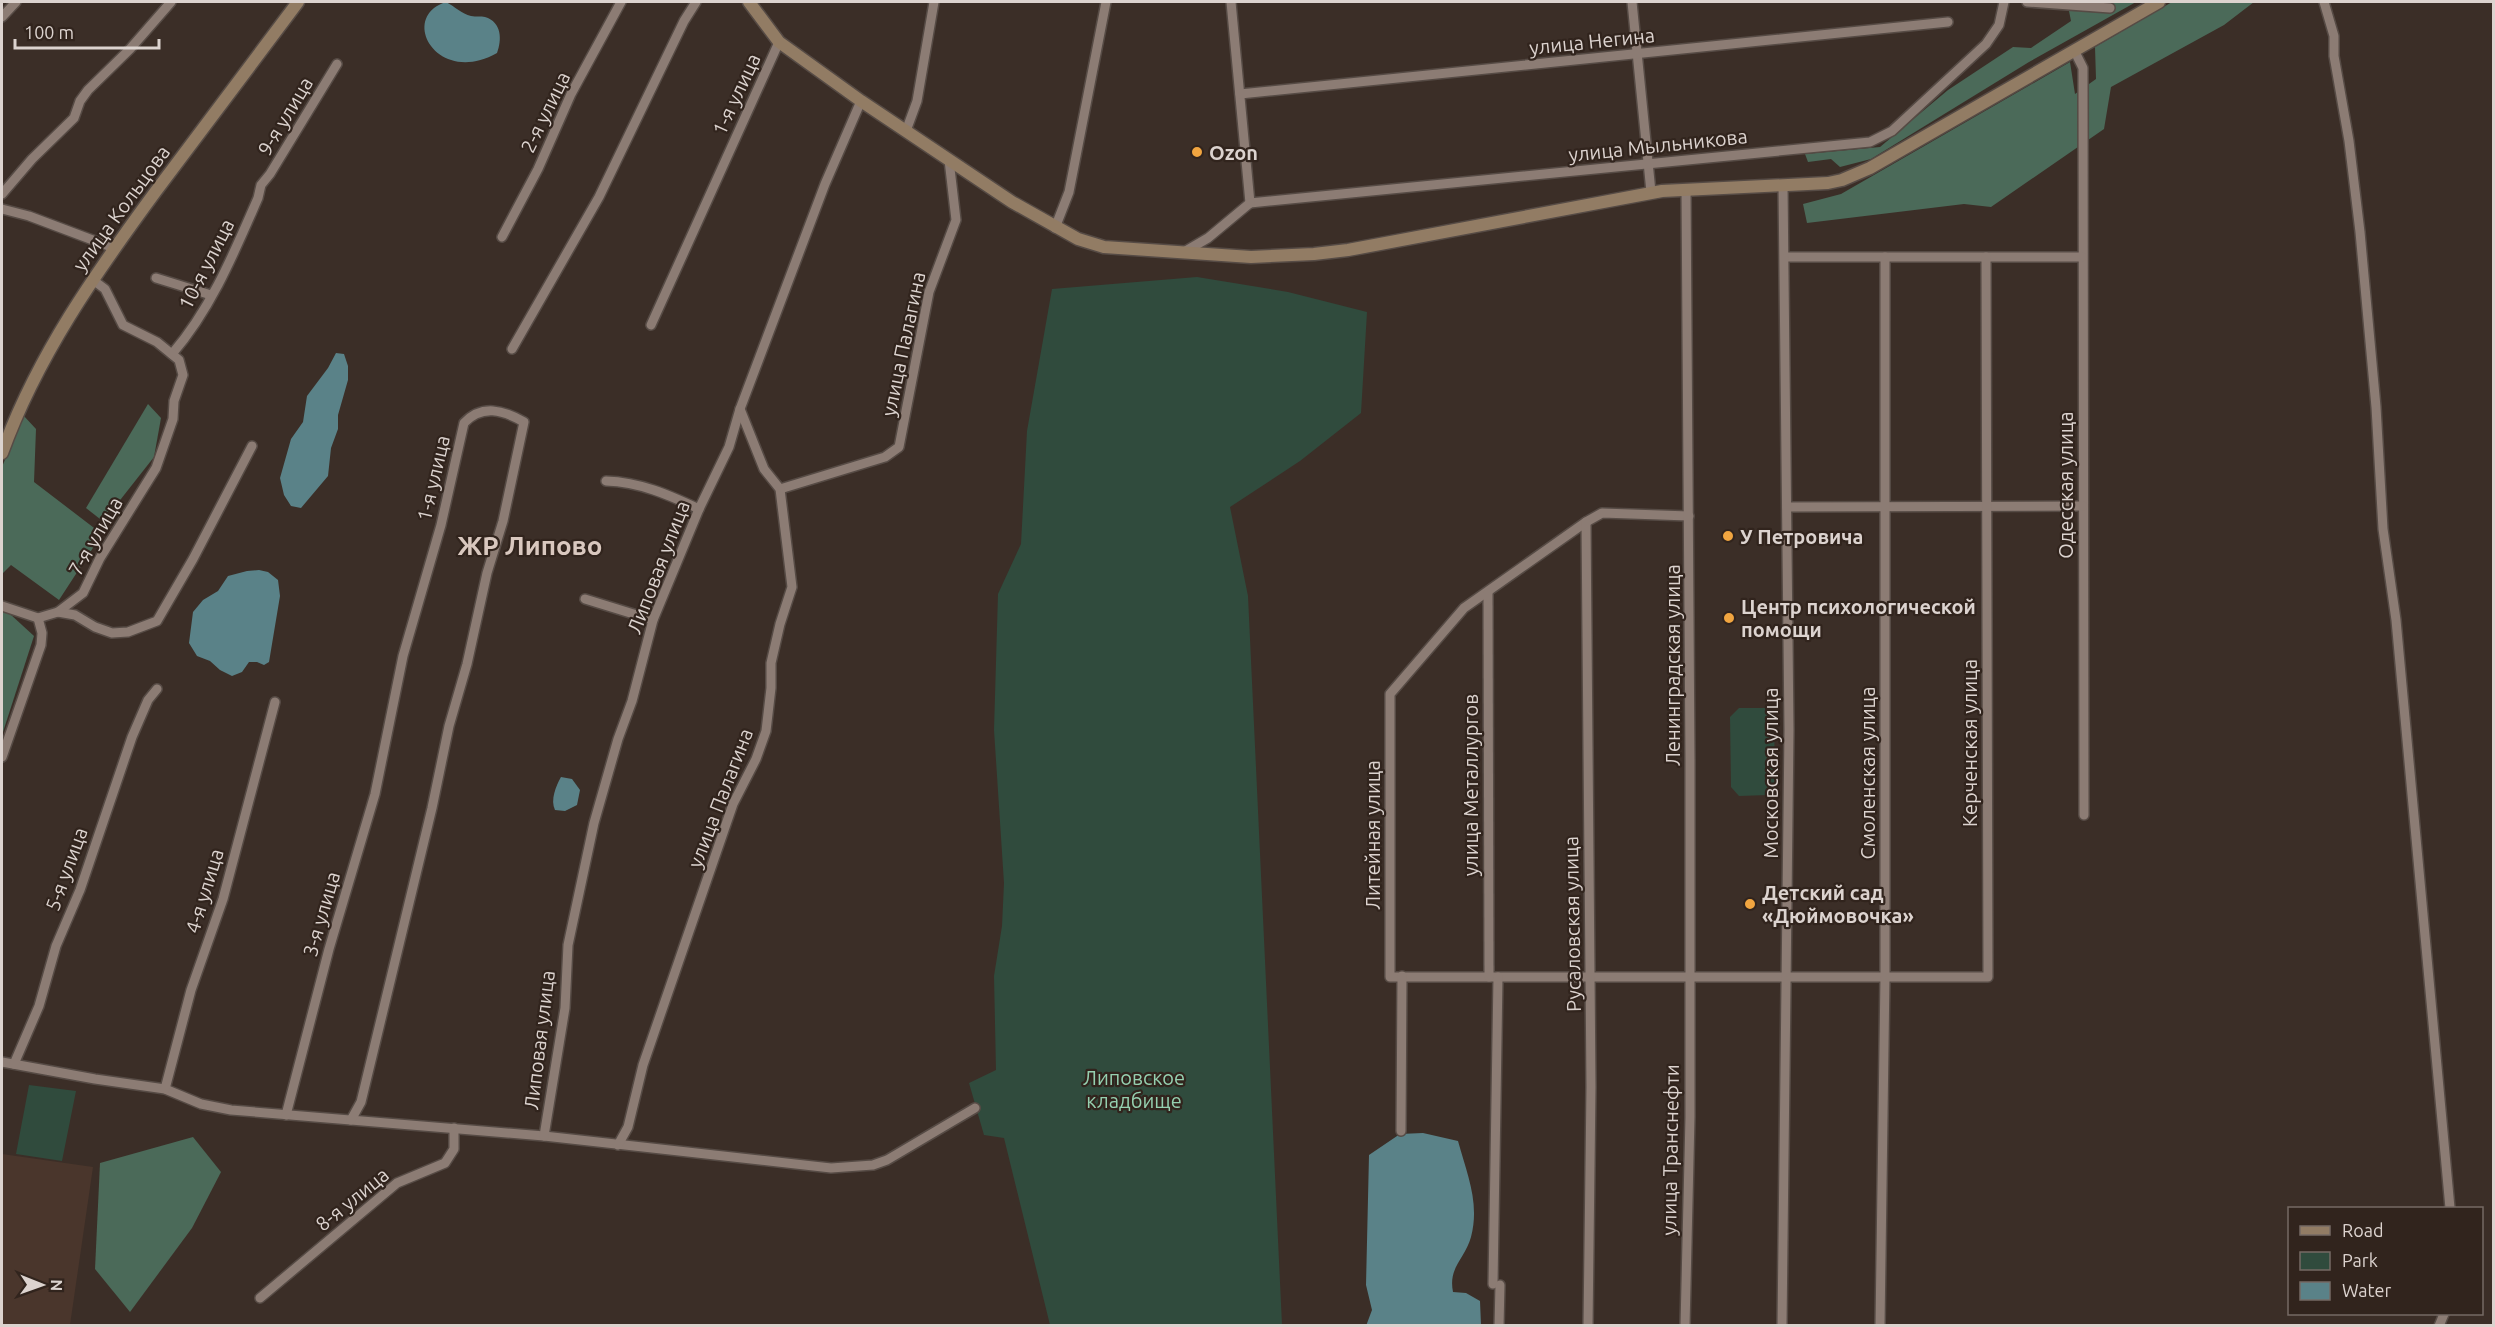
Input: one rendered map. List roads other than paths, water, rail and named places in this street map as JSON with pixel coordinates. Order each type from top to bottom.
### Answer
[{"type":"street","points":[[2,17],[16,2]]},
{"type":"street","points":[[2,194],[32,159],[74,118],[80,101],[88,90],[130,49],[171,2]]},
{"type":"street","name":"улица Кольцова","points":[[2,453],[25,395],[60,329],[114,248],[298,2]]},
{"type":"street","name":"2-я улица","points":[[502,237],[538,170],[571,94],[621,2]]},
{"type":"street","points":[[512,349],[599,197],[684,21],[696,2]]},
{"type":"street","points":[[749,2],[779,42],[861,101],[1055,228],[1104,248],[1279,257],[1347,250],[1651,192],[1828,183],[1842,180],[1864,171],[2159,2]]},
{"type":"street","points":[[906,131],[917,101],[934,2]]},
{"type":"street","points":[[1055,228],[1069,192],[1106,2]]},
{"type":"street","points":[[1182,253],[1208,238],[1250,203],[1232,2]]},
{"type":"street","points":[[1632,2],[1651,192]]},
{"type":"street","name":"улица Мыльникова","points":[[1250,203],[1877,140],[1892,131],[1986,44],[1999,25],[2004,2]]},
{"type":"street","points":[[2027,2],[2110,8]]},
{"type":"street","points":[[2324,2],[2334,36],[2334,56],[2349,141],[2360,232],[2376,407],[2383,529],[2396,620],[2450,1207]]},
{"type":"street","name":"улица Негина","points":[[1240,94],[1948,22]]},
{"type":"street","name":"1-я улица","points":[[651,325],[779,42]]},
{"type":"street","name":"Одесская улица","points":[[2074,50],[2083,68],[2084,815]]},
{"type":"street","name":"9-я улица","points":[[261,185],[337,64]]},
{"type":"street","name":"Липовая улица","points":[[544,1136],[565,1008],[565,977],[570,933],[597,814],[632,701],[653,620],[699,509],[729,447],[740,409],[825,184],[861,101]]},
{"type":"street","name":"улица Палагина","points":[[780,489],[885,457],[899,447],[929,292],[956,220],[949,160]]},
{"type":"street","name":"10-я улица","points":[[172,354],[189,335],[222,281],[258,198],[261,185]]},
{"type":"street","name":"Московская улица","points":[[1782,1326],[1789,730],[1783,185]]},
{"type":"street","name":"Ленинградская улица","points":[[1686,189],[1690,975]]},
{"type":"street","points":[[2,209],[29,216],[114,248]]},
{"type":"street","points":[[1208,238],[1210,254]]},
{"type":"street","points":[[1785,257],[2082,257]]},
{"type":"street","name":"Смоленская улица","points":[[1880,1326],[1885,976],[1885,257]]},
{"type":"street","name":"Керченская улица","points":[[1885,976],[1988,977],[1986,257]]},
{"type":"street","points":[[156,278],[212,295]]},
{"type":"street","points":[[93,280],[105,289],[123,325],[157,342],[172,354]]},
{"type":"street","name":"7-я улица","points":[[58,612],[83,593],[100,558],[156,468],[173,418],[174,401],[183,375],[179,360],[172,354]]},
{"type":"street","name":"улица Палагина","points":[[618,1145],[628,1127],[643,1065],[733,804],[756,759],[766,731],[771,688],[771,663],[792,587],[780,489],[764,469],[740,409]]},
{"type":"street","name":"1-я улица","points":[[351,1120],[361,1102],[432,808],[449,726],[467,664],[487,573],[503,521],[524,422],[500,410],[479,412],[464,423],[441,525],[403,656],[390,722]]},
{"type":"street","points":[[2,606],[38,618],[58,612],[75,615],[95,627],[112,633],[128,632],[157,621],[193,559],[252,446]]},
{"type":"street","points":[[606,481],[622,482],[662,492],[699,509]]},
{"type":"street","points":[[1787,507],[1987,504],[2083,506]]},
{"type":"street","points":[[1488,593],[1586,522],[1602,513],[1689,516]]},
{"type":"street","name":"Русаловская улица","points":[[1586,522],[1591,1087],[1588,1326]]},
{"type":"street","name":"Литейная улица","points":[[1402,976],[1390,976],[1390,694],[1464,608],[1488,593]]},
{"type":"street","name":"улица Металлургов","points":[[1488,593],[1496,1284],[1499,1326]]},
{"type":"street","points":[[585,599],[653,620]]},
{"type":"street","points":[[2,757],[40,645],[42,633],[38,618]]},
{"type":"street","name":"5-я улица","points":[[14,1064],[39,1006],[56,946],[80,890],[132,736],[148,700],[157,689]]},
{"type":"street","name":"4-я улица","points":[[165,1089],[191,990],[223,899],[275,702]]},
{"type":"street","name":"3-я улица","points":[[286,1115],[329,949],[367,823],[390,722]]},
{"type":"street","name":"улица Транснефти","points":[[1685,1326],[1690,1117],[1690,975]]},
{"type":"street","points":[[1401,1131],[1402,976],[1885,976]]},
{"type":"street","points":[[2,1062],[165,1089],[201,1104],[286,1115],[544,1136],[814,1167],[849,1168],[873,1165],[900,1154],[975,1108]]},
{"type":"street","name":"8-я улица","points":[[260,1298],[397,1183],[445,1163],[454,1149],[454,1128]]},
{"type":"water","points":[[446,2],[468,15],[485,17],[495,23],[500,37],[497,53],[476,61],[457,61],[442,56],[431,46],[425,34],[425,21],[432,10]]},
{"type":"water","points":[[336,353],[344,354],[348,366],[348,380],[338,415],[338,429],[331,448],[328,476],[301,508],[291,506],[284,495],[280,478],[291,439],[303,422],[307,396]]},
{"type":"water","points":[[259,570],[268,572],[278,580],[280,596],[269,662],[264,665],[249,662],[242,672],[232,676],[220,670],[210,661],[197,656],[189,643],[193,612],[203,600],[218,591],[228,576]]},
{"type":"water","points":[[561,777],[572,779],[580,790],[577,805],[565,811],[555,810],[553,802]]},
{"type":"water","points":[[1423,1133],[1458,1141],[1471,1189],[1474,1212],[1471,1237],[1453,1276],[1453,1292],[1466,1293],[1480,1301],[1481,1325],[1366,1326],[1372,1310],[1366,1285],[1369,1155],[1400,1134]]},
{"type":"place","name":"Ozon","points":[[1197,152]]},
{"type":"place","name":"У Петровича","points":[[1728,536]]},
{"type":"place","name":"Центр психологической помощи","points":[[1729,618]]},
{"type":"place","name":"Детский сад «Дюймовочка»","points":[[1750,904]]},
{"type":"district","name":"ЖР Липово","points":[[530,545]]},
{"type":"park label","name":"Липовское кладбище","points":[[1134,1088]]}]
